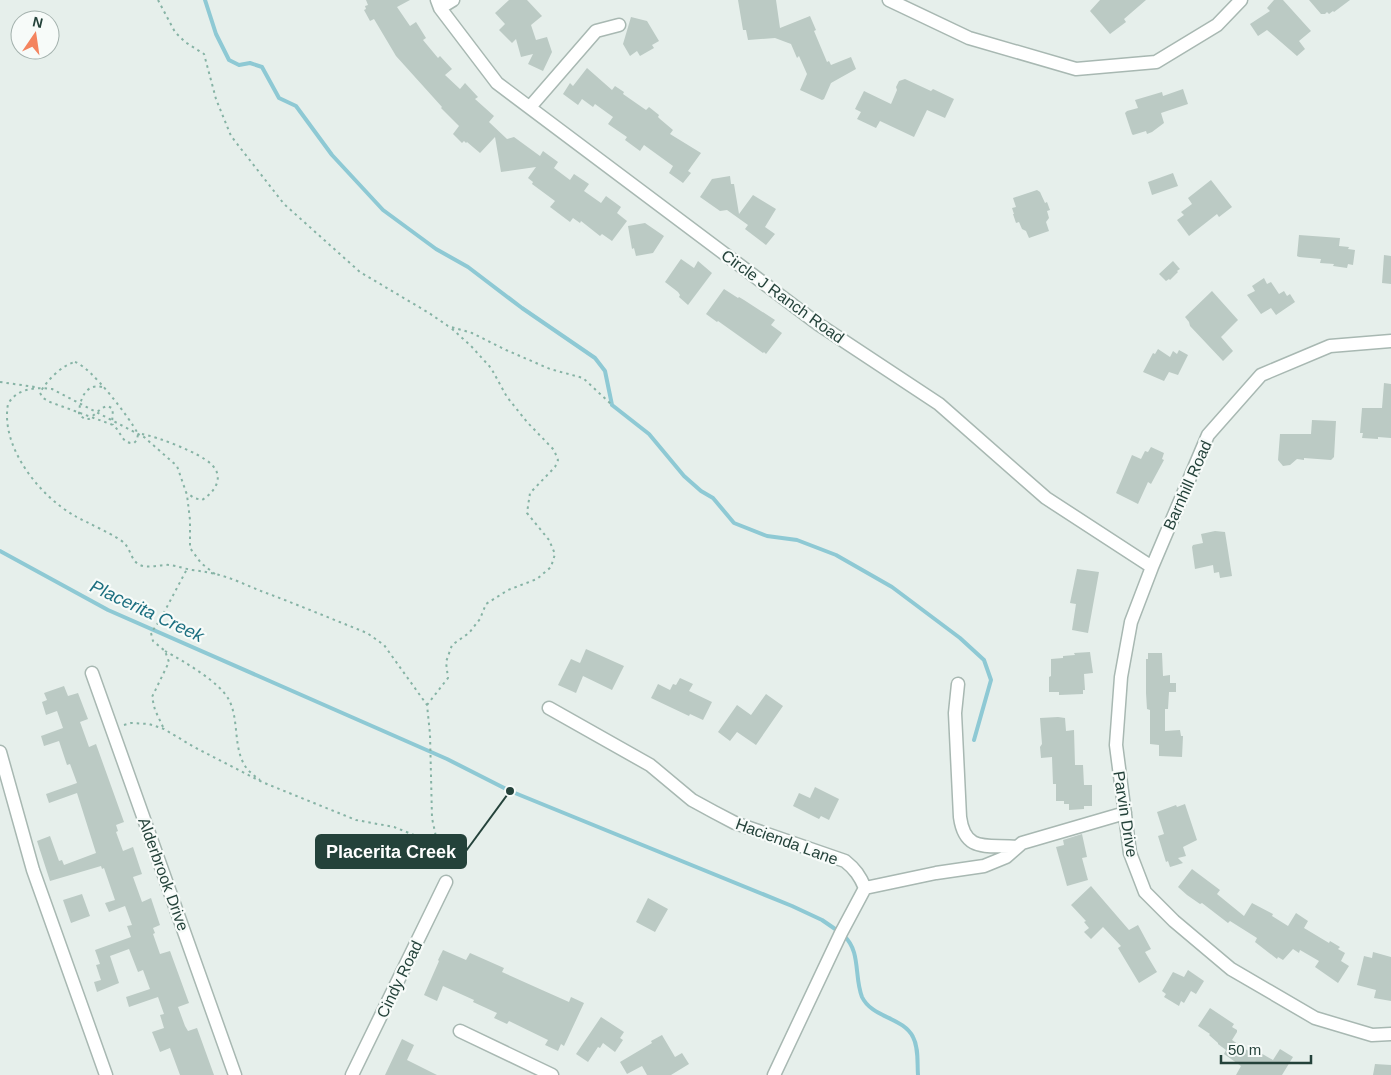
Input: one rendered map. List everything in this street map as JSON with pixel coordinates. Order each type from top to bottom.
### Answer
[{"type":"street","points":[[439,4],[453,0]]},
{"type":"street","points":[[889,0],[969,38],[1076,69],[1156,62],[1217,25],[1241,0]]},
{"type":"street","name":"Circle J Ranch Road","points":[[439,4],[497,83],[818,324],[940,404],[1046,498],[1152,567]]},
{"type":"street","points":[[530,107],[596,31],[619,25]]},
{"type":"street","name":"Barnhill Road","points":[[1152,567],[1208,435],[1261,375],[1330,346],[1391,341]]},
{"type":"street","name":"Parvin Drive","points":[[1152,567],[1131,622],[1121,677],[1116,744],[1130,853],[1145,892],[1174,921],[1231,970],[1315,1018],[1372,1035],[1391,1034]]},
{"type":"street","name":"Alderbrook Drive","points":[[92,672],[235,1075]]},
{"type":"street","points":[[958,684],[955,713],[960,817],[964,834],[979,846],[1017,847]]},
{"type":"street","name":"Hacienda Lane","points":[[549,708],[650,765],[692,800],[735,824],[845,861],[854,868],[865,888]]},
{"type":"street","points":[[0,752],[33,870],[106,1075]]},
{"type":"street","points":[[774,1075],[841,933],[865,888],[936,873],[984,866],[1006,857],[1022,843],[1125,814]]},
{"type":"street","name":"Cindy Road","points":[[352,1075],[446,882]]},
{"type":"street","points":[[460,1031],[552,1075]]},
{"type":"path","points":[[158,0],[174,32],[185,42],[204,54],[216,99],[231,136],[284,204],[360,272],[429,313],[448,326],[471,346],[491,368],[507,397],[527,422],[554,450],[558,460],[556,467],[530,493],[527,513],[549,540],[555,554],[551,567],[538,579],[508,590],[486,604],[480,619],[469,633],[452,645],[446,662],[448,678],[427,705]]},
{"type":"path","points":[[448,326],[472,332],[550,370],[583,378],[612,405]]},
{"type":"path","points":[[75,362],[87,369],[103,388],[132,422],[138,434],[137,440],[134,443],[128,444],[124,441],[117,428],[113,425],[43,398],[40,393],[63,368],[75,362]]},
{"type":"path","points":[[0,382],[52,389],[144,437],[177,466],[187,493],[190,520],[190,548],[201,563],[215,574]]},
{"type":"path","points":[[4,412],[11,399],[24,391],[36,387]]},
{"type":"path","points":[[79,412],[86,392],[90,387],[103,388]]},
{"type":"path","points":[[92,417],[96,412],[107,406],[112,408],[113,425]]},
{"type":"path","points":[[138,434],[149,435],[172,444],[203,458],[213,465],[217,475],[217,485],[210,494],[202,500],[194,498],[187,493]]},
{"type":"path","points":[[27,478],[42,494],[73,516],[125,543],[132,558],[140,565],[171,565],[215,574],[367,633],[384,645],[427,705],[432,818],[446,882]]},
{"type":"path","points":[[187,569],[151,634],[153,641],[221,688],[229,700],[234,714],[242,757],[248,769],[262,782]]},
{"type":"path","points":[[164,729],[155,710],[152,697],[169,662],[165,651]]},
{"type":"path","points":[[112,729],[132,723],[149,724],[164,729],[194,747],[262,782],[356,820],[394,827],[414,835],[439,852]]},
{"type":"building","points":[[366,0],[410,0],[397,7],[410,26],[416,22],[426,38],[423,40],[438,58],[440,56],[452,69],[445,75],[460,89],[465,83],[478,97],[475,99],[494,116],[489,122],[507,139],[514,137],[540,156],[543,151],[558,162],[554,168],[570,180],[574,174],[589,184],[584,191],[601,203],[606,196],[621,207],[617,213],[627,221],[612,241],[602,234],[600,236],[581,221],[580,223],[573,218],[570,222],[550,207],[555,201],[532,184],[533,182],[528,178],[536,167],[501,172],[495,137],[480,153],[467,142],[464,141],[462,143],[453,134],[459,126],[396,56],[374,19],[370,21],[364,10],[366,9],[365,6],[368,5]]},
{"type":"building","points":[[509,0],[527,0],[542,16],[531,25],[536,40],[547,37],[552,52],[543,71],[528,64],[533,54],[521,57],[516,39],[512,43],[499,30],[505,24],[495,13]]},
{"type":"building","points":[[738,0],[776,0],[780,28],[810,16],[827,62],[829,61],[831,65],[851,57],[856,69],[831,83],[822,100],[800,90],[807,74],[791,44],[775,38],[748,40],[746,30],[743,30]]},
{"type":"building","points":[[1100,0],[1146,0],[1124,19],[1126,22],[1110,34],[1090,11]]},
{"type":"building","points":[[1274,0],[1283,0],[1311,31],[1299,41],[1305,49],[1297,56],[1267,30],[1258,36],[1250,24],[1270,11],[1267,8]]},
{"type":"building","points":[[1309,0],[1350,0],[1334,12],[1321,14]]},
{"type":"building","points":[[631,17],[647,21],[659,41],[652,45],[654,48],[640,56],[637,51],[630,56],[623,44]]},
{"type":"building","points":[[587,68],[612,90],[615,86],[646,110],[649,107],[673,130],[670,134],[701,153],[688,171],[691,173],[683,183],[669,173],[673,166],[644,145],[640,151],[625,140],[627,137],[608,124],[613,117],[595,104],[593,107],[582,99],[578,105],[563,94],[570,83],[573,86]]},
{"type":"building","points":[[905,79],[954,99],[945,118],[927,110],[914,137],[880,121],[876,128],[857,119],[861,112],[855,109],[864,91],[891,104],[899,81]]},
{"type":"building","points":[[1183,89],[1188,104],[1161,113],[1164,123],[1152,132],[1147,134],[1146,131],[1132,134],[1125,113],[1138,108],[1135,100],[1162,92],[1163,96]]},
{"type":"building","points":[[1173,173],[1178,186],[1152,195],[1148,182]]},
{"type":"building","points":[[730,176],[731,184],[734,184],[739,214],[753,195],[776,209],[765,227],[775,234],[766,245],[745,229],[748,225],[727,210],[720,211],[700,197],[712,179]]},
{"type":"building","points":[[1211,180],[1232,207],[1219,217],[1217,214],[1189,236],[1177,220],[1184,215],[1181,212],[1192,204],[1188,198]]},
{"type":"building","points":[[1037,190],[1040,192],[1045,203],[1047,202],[1050,210],[1047,211],[1049,218],[1046,222],[1049,231],[1029,238],[1019,222],[1016,223],[1012,208],[1016,207],[1013,198]]},
{"type":"building","points":[[645,223],[664,236],[653,253],[636,256],[634,248],[632,249],[628,226]]},
{"type":"building","points":[[1299,235],[1340,238],[1339,246],[1355,250],[1353,265],[1348,264],[1347,268],[1333,266],[1334,264],[1320,263],[1321,259],[1297,256]]},
{"type":"building","points":[[1384,255],[1391,256],[1391,284],[1382,283]]},
{"type":"building","points":[[681,259],[694,268],[698,261],[712,273],[688,305],[679,297],[678,292],[665,282]]},
{"type":"building","points":[[1173,261],[1180,269],[1170,280],[1166,281],[1159,274]]},
{"type":"building","points":[[1264,278],[1267,284],[1271,282],[1279,294],[1284,291],[1287,296],[1290,294],[1295,302],[1276,315],[1271,308],[1261,314],[1247,295],[1255,291],[1252,286]]},
{"type":"building","points":[[724,289],[775,320],[771,325],[782,333],[766,354],[706,314]]},
{"type":"building","points":[[1212,291],[1238,320],[1221,337],[1233,351],[1223,361],[1190,326],[1185,317]]},
{"type":"building","points":[[1158,349],[1170,357],[1173,351],[1177,354],[1179,350],[1188,355],[1178,375],[1169,372],[1164,381],[1143,372],[1153,353],[1155,354]]},
{"type":"building","points":[[1384,383],[1391,384],[1391,438],[1362,438],[1363,433],[1360,433],[1362,408],[1382,408]]},
{"type":"building","points":[[1312,420],[1336,421],[1334,457],[1331,460],[1297,459],[1290,465],[1283,466],[1278,460],[1280,434],[1311,434]]},
{"type":"building","points":[[1151,447],[1164,453],[1162,459],[1164,460],[1151,484],[1148,482],[1138,504],[1116,493],[1132,455],[1141,459],[1145,451],[1148,452]]},
{"type":"building","points":[[1215,531],[1225,532],[1232,576],[1220,578],[1219,572],[1214,573],[1213,565],[1195,569],[1193,545],[1203,543],[1201,534]]},
{"type":"building","points":[[1077,569],[1099,572],[1088,633],[1072,630],[1076,604],[1070,603]]},
{"type":"building","points":[[586,649],[624,666],[612,690],[583,676],[576,693],[558,685],[571,659],[580,663]]},
{"type":"building","points":[[1090,652],[1093,673],[1084,674],[1085,690],[1083,690],[1083,694],[1059,695],[1059,692],[1049,692],[1051,659],[1075,655],[1074,653]]},
{"type":"building","points":[[1148,653],[1162,653],[1163,676],[1170,675],[1170,683],[1176,683],[1176,692],[1169,692],[1168,709],[1165,709],[1165,731],[1180,730],[1181,736],[1183,736],[1182,757],[1159,756],[1159,745],[1150,744],[1150,710],[1147,709],[1146,693],[1146,659],[1148,659]]},
{"type":"building","points":[[680,678],[693,684],[689,691],[712,702],[703,720],[690,714],[689,716],[651,698],[658,684],[670,690],[673,684],[676,685]]},
{"type":"building","points":[[64,686],[68,696],[78,693],[88,719],[80,722],[89,747],[96,744],[124,822],[116,825],[118,831],[116,832],[123,851],[133,847],[142,874],[133,877],[142,902],[151,898],[160,925],[153,928],[155,933],[153,934],[160,954],[170,951],[189,1003],[178,1007],[188,1031],[197,1028],[214,1075],[180,1075],[170,1048],[160,1052],[152,1032],[164,1028],[160,1015],[164,1014],[158,997],[129,1007],[126,997],[150,989],[143,970],[138,972],[129,949],[110,956],[119,983],[97,992],[94,982],[101,980],[96,965],[100,964],[95,950],[131,937],[127,926],[132,925],[125,906],[109,912],[105,903],[115,900],[104,868],[102,869],[101,866],[50,881],[37,841],[50,836],[59,861],[62,860],[64,865],[96,853],[77,793],[49,803],[46,794],[77,783],[70,764],[67,765],[59,741],[44,746],[41,736],[63,728],[57,711],[46,715],[42,702],[47,700],[44,693]]},
{"type":"building","points":[[766,694],[783,706],[756,745],[737,732],[730,741],[718,732],[737,705],[751,715]]},
{"type":"building","points":[[1040,718],[1065,718],[1066,731],[1074,730],[1075,765],[1083,765],[1084,785],[1092,785],[1092,806],[1084,806],[1084,809],[1069,810],[1069,804],[1064,804],[1064,801],[1056,801],[1056,784],[1053,784],[1052,757],[1041,758]]},
{"type":"building","points":[[815,787],[839,799],[829,820],[821,816],[819,819],[793,806],[799,793],[810,798]]},
{"type":"building","points":[[1185,804],[1197,840],[1183,847],[1186,856],[1178,858],[1183,863],[1170,867],[1168,861],[1166,862],[1158,836],[1164,834],[1157,812],[1176,805],[1177,807]]},
{"type":"building","points":[[1082,834],[1087,857],[1082,858],[1088,880],[1067,886],[1056,847],[1064,845],[1063,840]]},
{"type":"building","points":[[1192,869],[1220,890],[1217,894],[1244,916],[1252,903],[1273,914],[1272,916],[1288,926],[1296,913],[1308,921],[1304,928],[1329,943],[1330,941],[1340,947],[1338,949],[1345,953],[1341,961],[1349,966],[1338,983],[1315,967],[1319,961],[1300,950],[1299,953],[1293,949],[1283,960],[1278,957],[1277,959],[1255,942],[1257,938],[1230,921],[1228,923],[1202,903],[1200,904],[1187,895],[1178,887]]},
{"type":"building","points":[[1091,886],[1129,930],[1138,925],[1151,949],[1145,952],[1157,972],[1139,983],[1118,948],[1121,946],[1103,927],[1091,939],[1084,932],[1089,928],[1084,922],[1086,921],[1071,905]]},
{"type":"building","points":[[82,894],[90,916],[71,923],[63,900]]},
{"type":"building","points":[[648,898],[668,909],[655,932],[636,922]]},
{"type":"building","points":[[443,950],[466,960],[470,953],[504,968],[502,972],[569,1002],[571,997],[584,1003],[564,1046],[561,1044],[558,1051],[545,1045],[548,1040],[509,1021],[507,1024],[494,1018],[497,1013],[443,986],[437,1001],[424,995]]},
{"type":"building","points":[[1373,952],[1391,957],[1391,1001],[1374,998],[1376,990],[1357,985],[1364,956],[1372,958]]},
{"type":"building","points":[[1188,970],[1204,981],[1196,994],[1191,991],[1184,1003],[1181,1001],[1179,1006],[1164,997],[1166,994],[1162,991],[1173,972],[1184,977]]},
{"type":"building","points":[[1210,1008],[1234,1024],[1232,1027],[1237,1032],[1232,1040],[1250,1052],[1252,1048],[1273,1060],[1280,1049],[1293,1057],[1282,1075],[1236,1075],[1241,1066],[1224,1054],[1226,1050],[1210,1034],[1198,1026]]},
{"type":"building","points":[[601,1017],[624,1032],[620,1038],[623,1040],[615,1052],[603,1043],[588,1062],[576,1054]]},
{"type":"building","points":[[662,1035],[675,1057],[682,1053],[689,1064],[671,1075],[647,1075],[642,1066],[627,1074],[620,1062]]},
{"type":"building","points":[[402,1039],[414,1045],[407,1060],[437,1075],[385,1075]]},
{"type":"building","points":[[1375,1064],[1391,1065],[1391,1075],[1373,1075]]},
{"type":"waterway","points":[[205,0],[216,34],[229,60],[239,65],[250,63],[262,67],[279,98],[296,106],[332,155],[383,210],[436,249],[468,267],[522,308],[595,358],[605,371],[612,405],[649,434],[684,476],[701,491],[713,498],[734,523],[767,536],[797,540],[836,555],[892,587],[960,638],[984,660],[991,680],[974,740]]},
{"type":"waterway","name":"Placerita Creek","points":[[0,551],[108,610],[447,759],[510,791],[792,906],[822,920],[838,931]]},
{"type":"waterway","name":"Placerita Creek","points":[[844,936],[853,949],[862,997],[873,1009],[902,1025],[913,1037],[917,1051],[918,1075]]},
{"type":"place","name":"Placerita Creek","points":[[510,791]]}]
